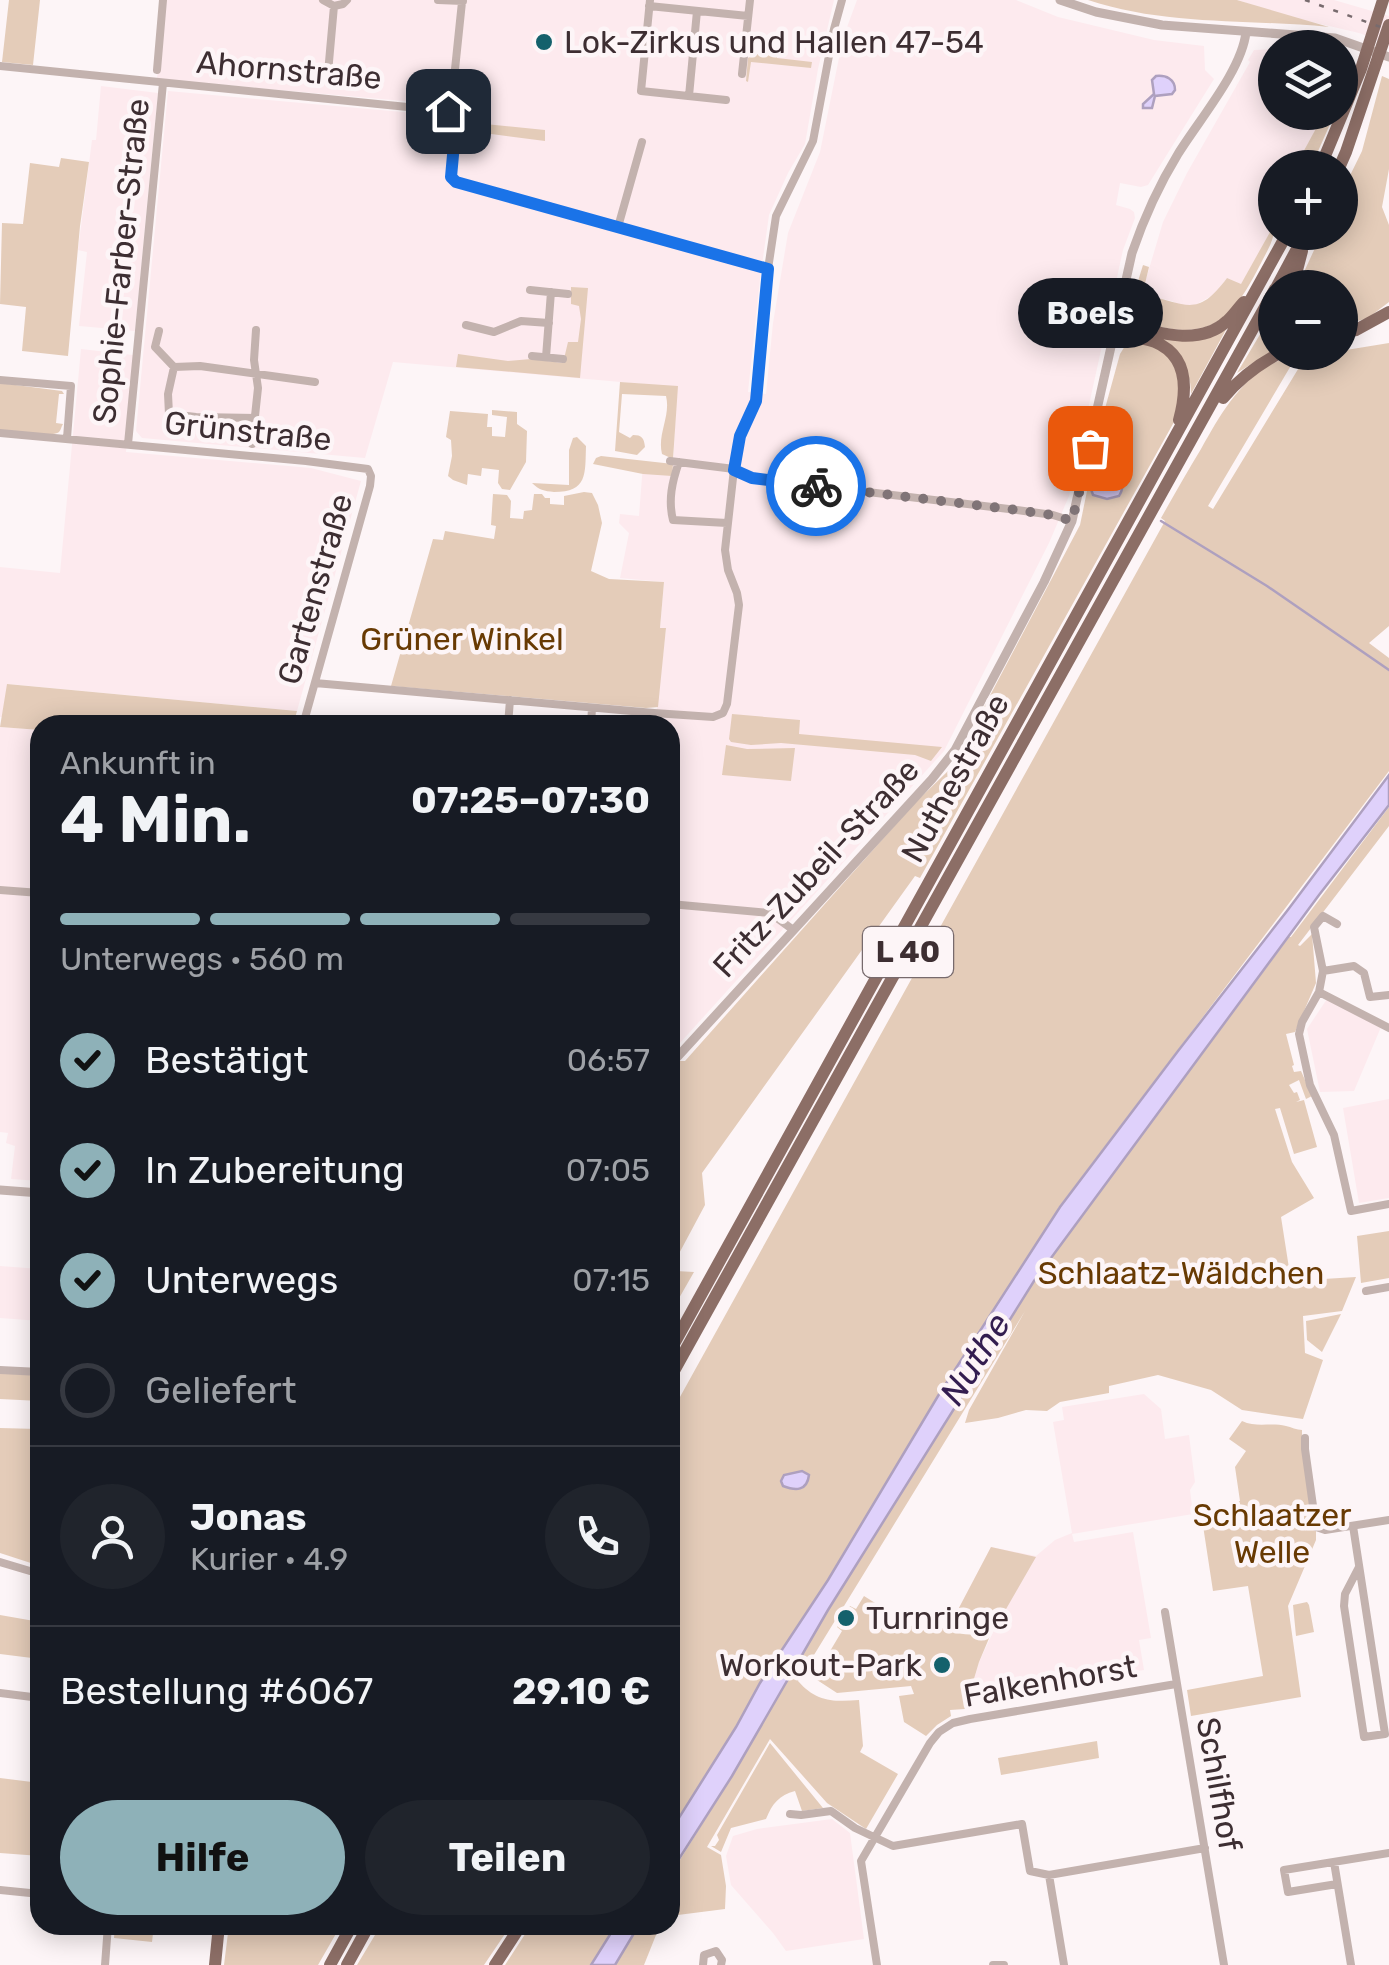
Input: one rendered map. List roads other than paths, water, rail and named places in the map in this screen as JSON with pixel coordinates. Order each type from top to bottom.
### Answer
[{"type":"highway","points":[[1346,150],[1383,0]]},
{"type":"highway","points":[[1329,150],[1389,25]]},
{"type":"highway","points":[[1116,328],[1199,335],[1228,321],[1258,287]]},
{"type":"highway","name":"Nuthestraße","points":[[680,1332],[1258,289]]},
{"type":"highway","points":[[1358,332],[1374,328],[1389,316]]},
{"type":"highway","name":"Nuthestraße","points":[[680,1360],[1258,321]]},
{"type":"highway","points":[[1116,328],[1153,342],[1170,353],[1182,370],[1185,399],[1174,439]]},
{"type":"highway","points":[[1205,419],[1240,378],[1258,365]]},
{"type":"highway","points":[[215,1965],[217,1935]]},
{"type":"highway","points":[[330,1965],[346,1935]]},
{"type":"highway","points":[[347,1965],[364,1935]]},
{"type":"highway","points":[[494,1965],[514,1935]]},
{"type":"street","points":[[156,70],[164,0]]},
{"type":"street","points":[[323,0],[334,6]]},
{"type":"street","points":[[334,6],[347,0]]},
{"type":"street","points":[[438,0],[463,1],[452,98]]},
{"type":"street","points":[[742,74],[750,0]]},
{"type":"street","points":[[680,715],[712,718],[726,707],[738,620],[737,593],[726,561],[734,470],[740,436],[756,401],[768,269],[778,210],[813,141],[842,0]]},
{"type":"street","points":[[1060,0],[1096,12],[1162,25],[1335,38],[1389,57]]},
{"type":"street","points":[[726,100],[641,91],[650,3],[748,16]]},
{"type":"street","points":[[328,73],[334,6]]},
{"type":"street","points":[[689,96],[697,11]]},
{"type":"street","name":"Fritz-Zubeil-Straße","points":[[680,1054],[955,750],[1072,521],[1132,253],[1148,207],[1240,58],[1246,32]]},
{"type":"street","name":"Ahornstraße","points":[[0,66],[448,111],[456,122],[451,174],[454,181],[768,269]]},
{"type":"street","name":"Sophie-Farber-Straße","points":[[128,444],[163,83]]},
{"type":"street","points":[[618,228],[642,142]]},
{"type":"street","points":[[530,290],[568,294]]},
{"type":"street","points":[[546,357],[552,292]]},
{"type":"street","points":[[466,325],[494,332],[522,321],[549,323]]},
{"type":"street","points":[[252,444],[256,418],[256,330]]},
{"type":"street","points":[[159,331],[155,347],[174,367],[200,366],[315,382]]},
{"type":"street","points":[[532,356],[563,359]]},
{"type":"street","points":[[174,367],[168,394],[170,414],[256,418]]},
{"type":"street","points":[[0,380],[71,386],[67,438]]},
{"type":"street","name":"Grünstraße","points":[[0,433],[366,468]]},
{"type":"street","points":[[728,523],[672,520],[674,462],[734,470],[752,478],[1017,510],[1072,521]]},
{"type":"street","name":"Gartenstraße","points":[[306,715],[370,486],[371,476],[366,468]]},
{"type":"street","points":[[315,682],[676,715]]},
{"type":"street","points":[[509,715],[510,700]]},
{"type":"street","points":[[592,708],[592,715]]},
{"type":"street","points":[[0,890],[30,892]]},
{"type":"street","points":[[680,905],[770,913],[792,929]]},
{"type":"street","points":[[1337,924],[1324,916],[1314,927],[1323,970],[1319,992],[1299,1034],[1310,1085],[1334,1134],[1351,1211],[1389,1204]]},
{"type":"street","points":[[1323,970],[1354,966],[1362,970],[1373,1020]]},
{"type":"street","points":[[1319,992],[1389,1028]]},
{"type":"street","points":[[1370,998],[1389,995]]},
{"type":"street","points":[[0,1190],[30,1193]]},
{"type":"street","points":[[1366,1291],[1389,1287]]},
{"type":"street","points":[[0,1370],[30,1372]]},
{"type":"street","points":[[1306,1438],[1316,1527],[1325,1530],[1389,1520]]},
{"type":"street","points":[[1353,1526],[1385,1734],[1364,1737],[1344,1606],[1345,1594],[1359,1568]]},
{"type":"street","points":[[0,1562],[30,1571]]},
{"type":"street","name":"Schilfhof","points":[[1164,1612],[1224,1965]]},
{"type":"street","name":"Falkenhorst","points":[[877,1965],[860,1860],[940,1732],[970,1719],[1176,1684]]},
{"type":"street","points":[[0,1693],[30,1697]]},
{"type":"street","points":[[790,1814],[830,1811],[892,1846],[1022,1824],[1030,1871],[1049,1875],[1205,1848]]},
{"type":"street","points":[[1337,1884],[1288,1892],[1284,1870],[1389,1853]]},
{"type":"street","points":[[1334,1862],[1352,1965]]},
{"type":"street","points":[[1049,1875],[1064,1965]]},
{"type":"street","points":[[0,1890],[30,1893]]},
{"type":"street","points":[[105,1965],[107,1935]]},
{"type":"street","points":[[703,1965],[704,1955],[716,1950],[721,1965]]},
{"type":"street","points":[[994,1965],[1004,1965]]},
{"type":"water","points":[[1156,76],[1169,78],[1175,90],[1155,96],[1152,108],[1143,108],[1154,94],[1152,80]]},
{"type":"water","points":[[1117,479],[1122,487],[1119,496],[1107,499],[1093,495],[1093,483]]},
{"type":"water","name":"Nuthe","points":[[1389,775],[1389,805],[1034,1281],[828,1610],[680,1857],[680,1816],[938,1396],[1060,1207]]},
{"type":"water","points":[[802,1471],[809,1475],[803,1487],[783,1486],[784,1475]]},
{"type":"water","points":[[610,1935],[633,1935],[615,1965],[591,1965]]},
{"type":"waterway","points":[[1161,521],[1267,586],[1389,670]]},
{"type":"railway","points":[[1305,0],[1389,30]]},
{"type":"place","name":"Lok-Zirkus und Hallen 47-54","points":[[544,42]]},
{"type":"place","name":"Boels","points":[[1090,448]]},
{"type":"place","name":"Turnringe","points":[[846,1618]]},
{"type":"place","name":"Workout-Park","points":[[942,1665]]},
{"type":"park label","name":"Grüner Winkel","points":[[462,639]]},
{"type":"park label","name":"Schlaatz-Wäldchen","points":[[1181,1273]]},
{"type":"park label","name":"Schlaatzer Welle","points":[[1272,1534]]}]
